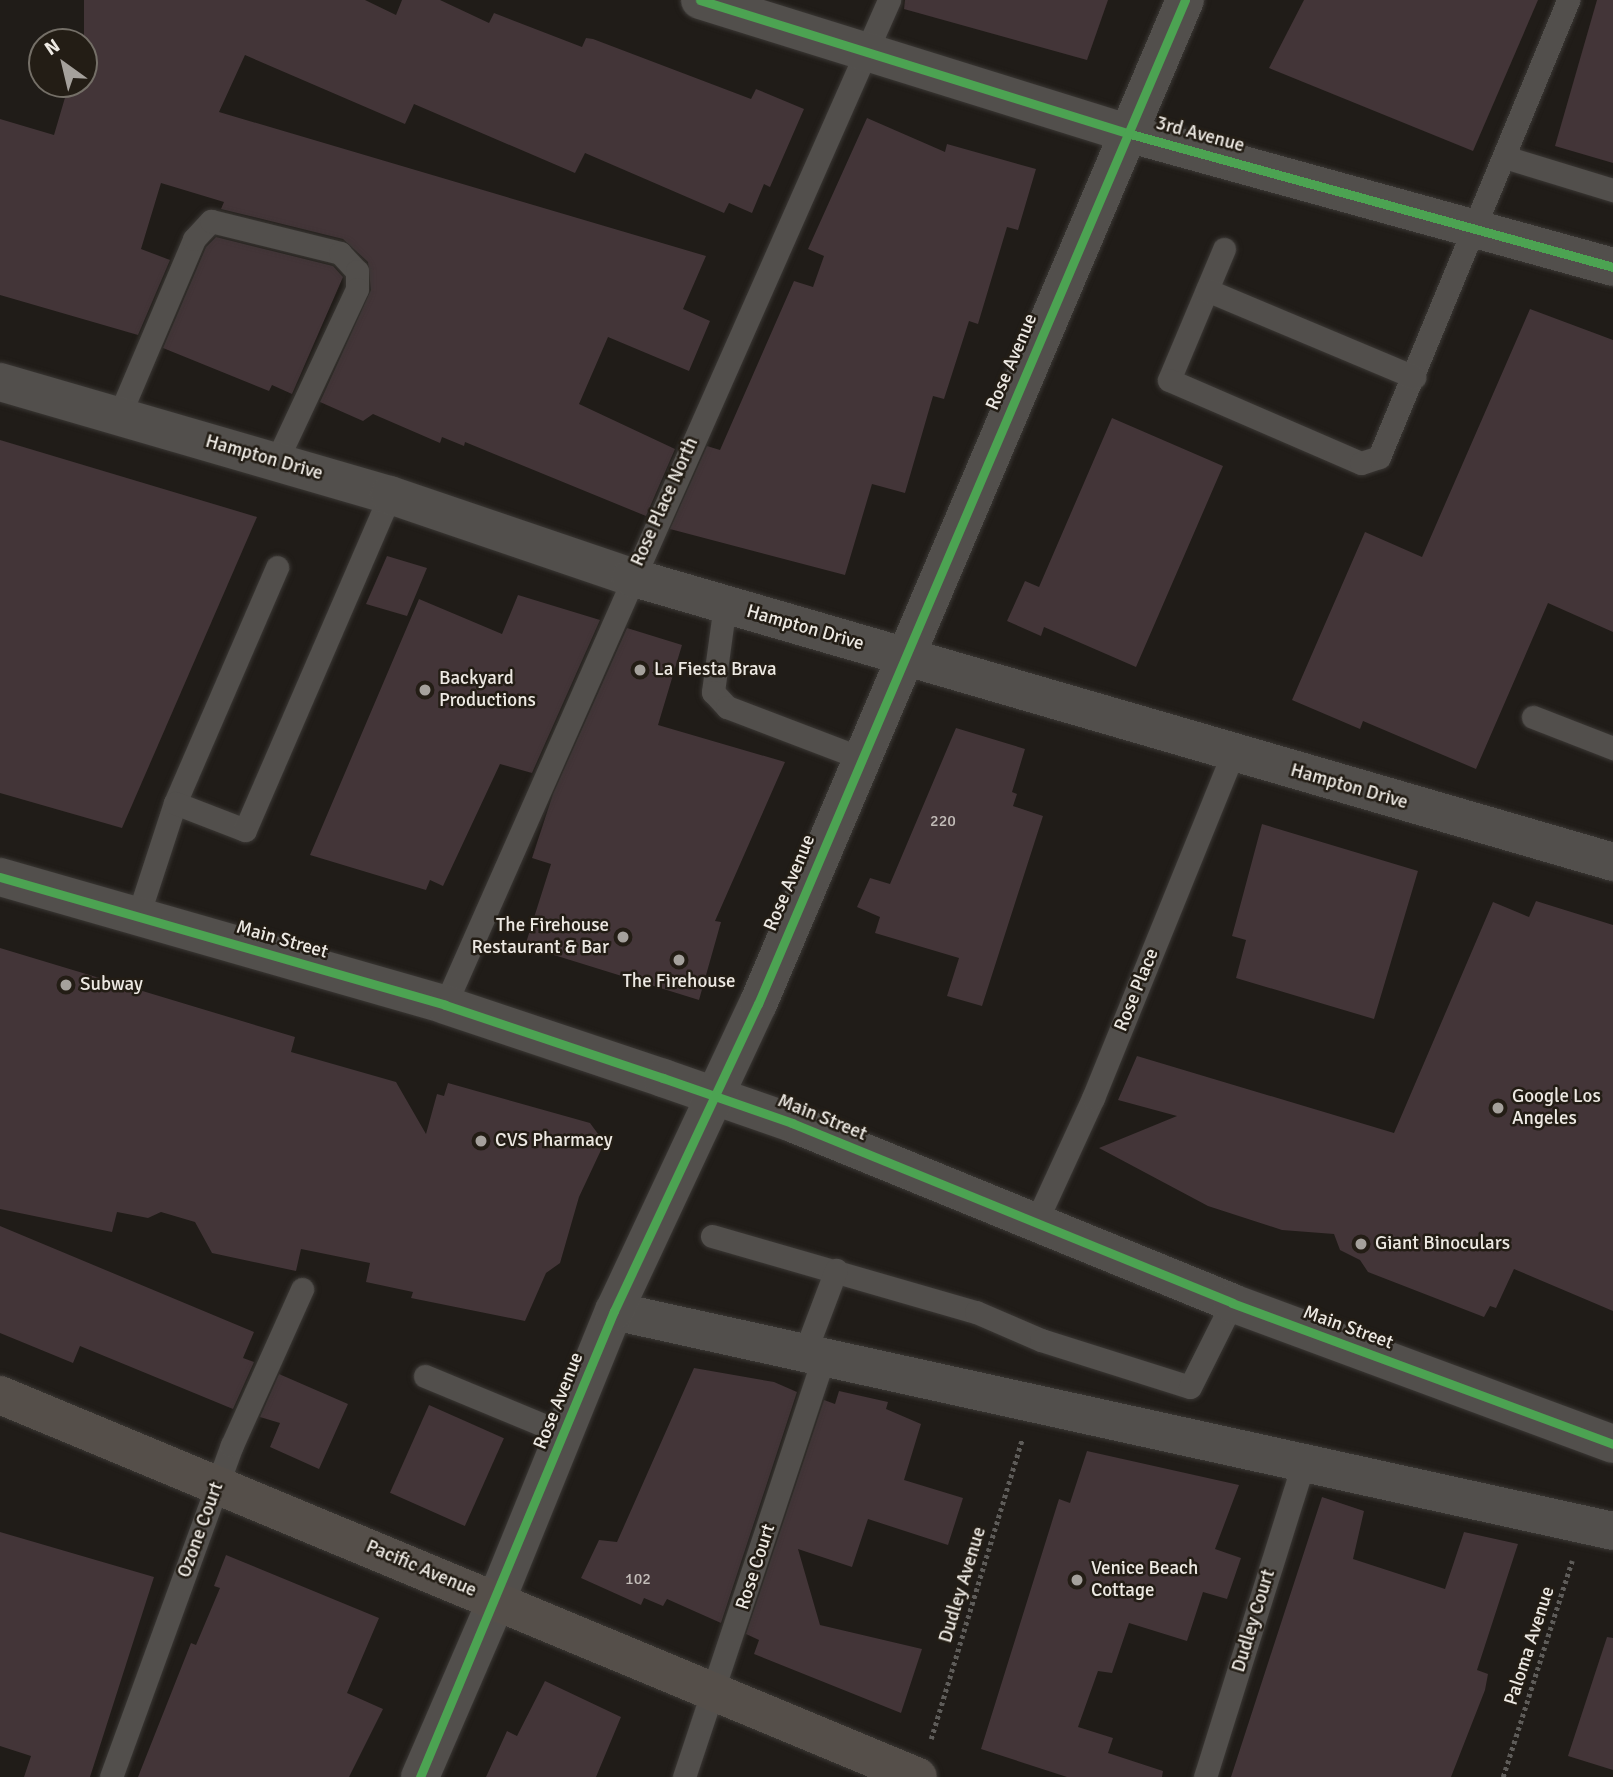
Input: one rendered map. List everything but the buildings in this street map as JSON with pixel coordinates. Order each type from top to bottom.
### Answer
[{"type":"main road","name":"Pacific Avenue","points":[[0,1395],[218,1483],[715,1696],[924,1760]]},
{"type":"street","name":"3rd Avenue","points":[[701,0],[868,49],[1127,133],[1613,267]]},
{"type":"street","name":"Rose Avenue","points":[[420,1777],[496,1601],[614,1311],[863,759],[1185,0]]},
{"type":"street","name":"Hampton Drive","points":[[0,382],[390,495],[631,577],[1233,754],[1613,862]]},
{"type":"street","name":"Main Street","points":[[0,877],[445,1005],[713,1096],[1232,1303],[1613,1444]]},
{"type":"street","points":[[614,1311],[1035,1400],[1303,1465],[1599,1527]]},
{"type":"lane","name":"Rose Place North","points":[[445,1005],[631,577],[890,0]]},
{"type":"lane","points":[[1224,249],[1169,380],[1361,463],[1378,457],[1414,376],[1568,0]]},
{"type":"lane","points":[[1505,157],[1613,190]]},
{"type":"lane","points":[[119,416],[194,239],[211,221],[220,219],[340,253],[357,271],[357,289],[276,462]]},
{"type":"lane","points":[[1207,290],[1414,376]]},
{"type":"lane","points":[[175,803],[245,830],[390,495]]},
{"type":"lane","points":[[138,916],[175,803],[277,567]]},
{"type":"lane","points":[[726,604],[713,692],[727,707],[863,759]]},
{"type":"lane","points":[[1533,717],[1613,748]]},
{"type":"lane","name":"Rose Place","points":[[1035,1224],[1093,1098],[1233,754]]},
{"type":"lane","points":[[712,1236],[836,1270],[1190,1387],[1232,1303]]},
{"type":"lane","name":"Rose Court","points":[[684,1777],[715,1696],[815,1354],[836,1270]]},
{"type":"lane","name":"Ozone Court","points":[[111,1777],[218,1483],[302,1289]]},
{"type":"lane","points":[[425,1376],[565,1434]]},
{"type":"lane","name":"Dudley Court","points":[[1205,1777],[1303,1465]]},
{"type":"cycle path","points":[[700,0],[1127,133],[1613,267]]},
{"type":"cycle path","points":[[420,1777],[614,1311],[758,1004],[1185,0]]},
{"type":"cycle path","points":[[0,877],[445,1005],[792,1123],[1232,1303],[1613,1444]]},
{"type":"place","name":"La Fiesta Brava","points":[[640,670]]},
{"type":"place","name":"Backyard Productions","points":[[425,690]]},
{"type":"place","name":"The Firehouse Restaurant & Bar","points":[[623,937]]},
{"type":"place","name":"The Firehouse","points":[[679,960]]},
{"type":"place","name":"Subway","points":[[66,985]]},
{"type":"place","name":"Google Los Angeles","points":[[1498,1108]]},
{"type":"place","name":"CVS Pharmacy","points":[[481,1141]]},
{"type":"place","name":"Giant Binoculars","points":[[1361,1244]]},
{"type":"place","name":"Venice Beach Cottage","points":[[1077,1580]]}]
